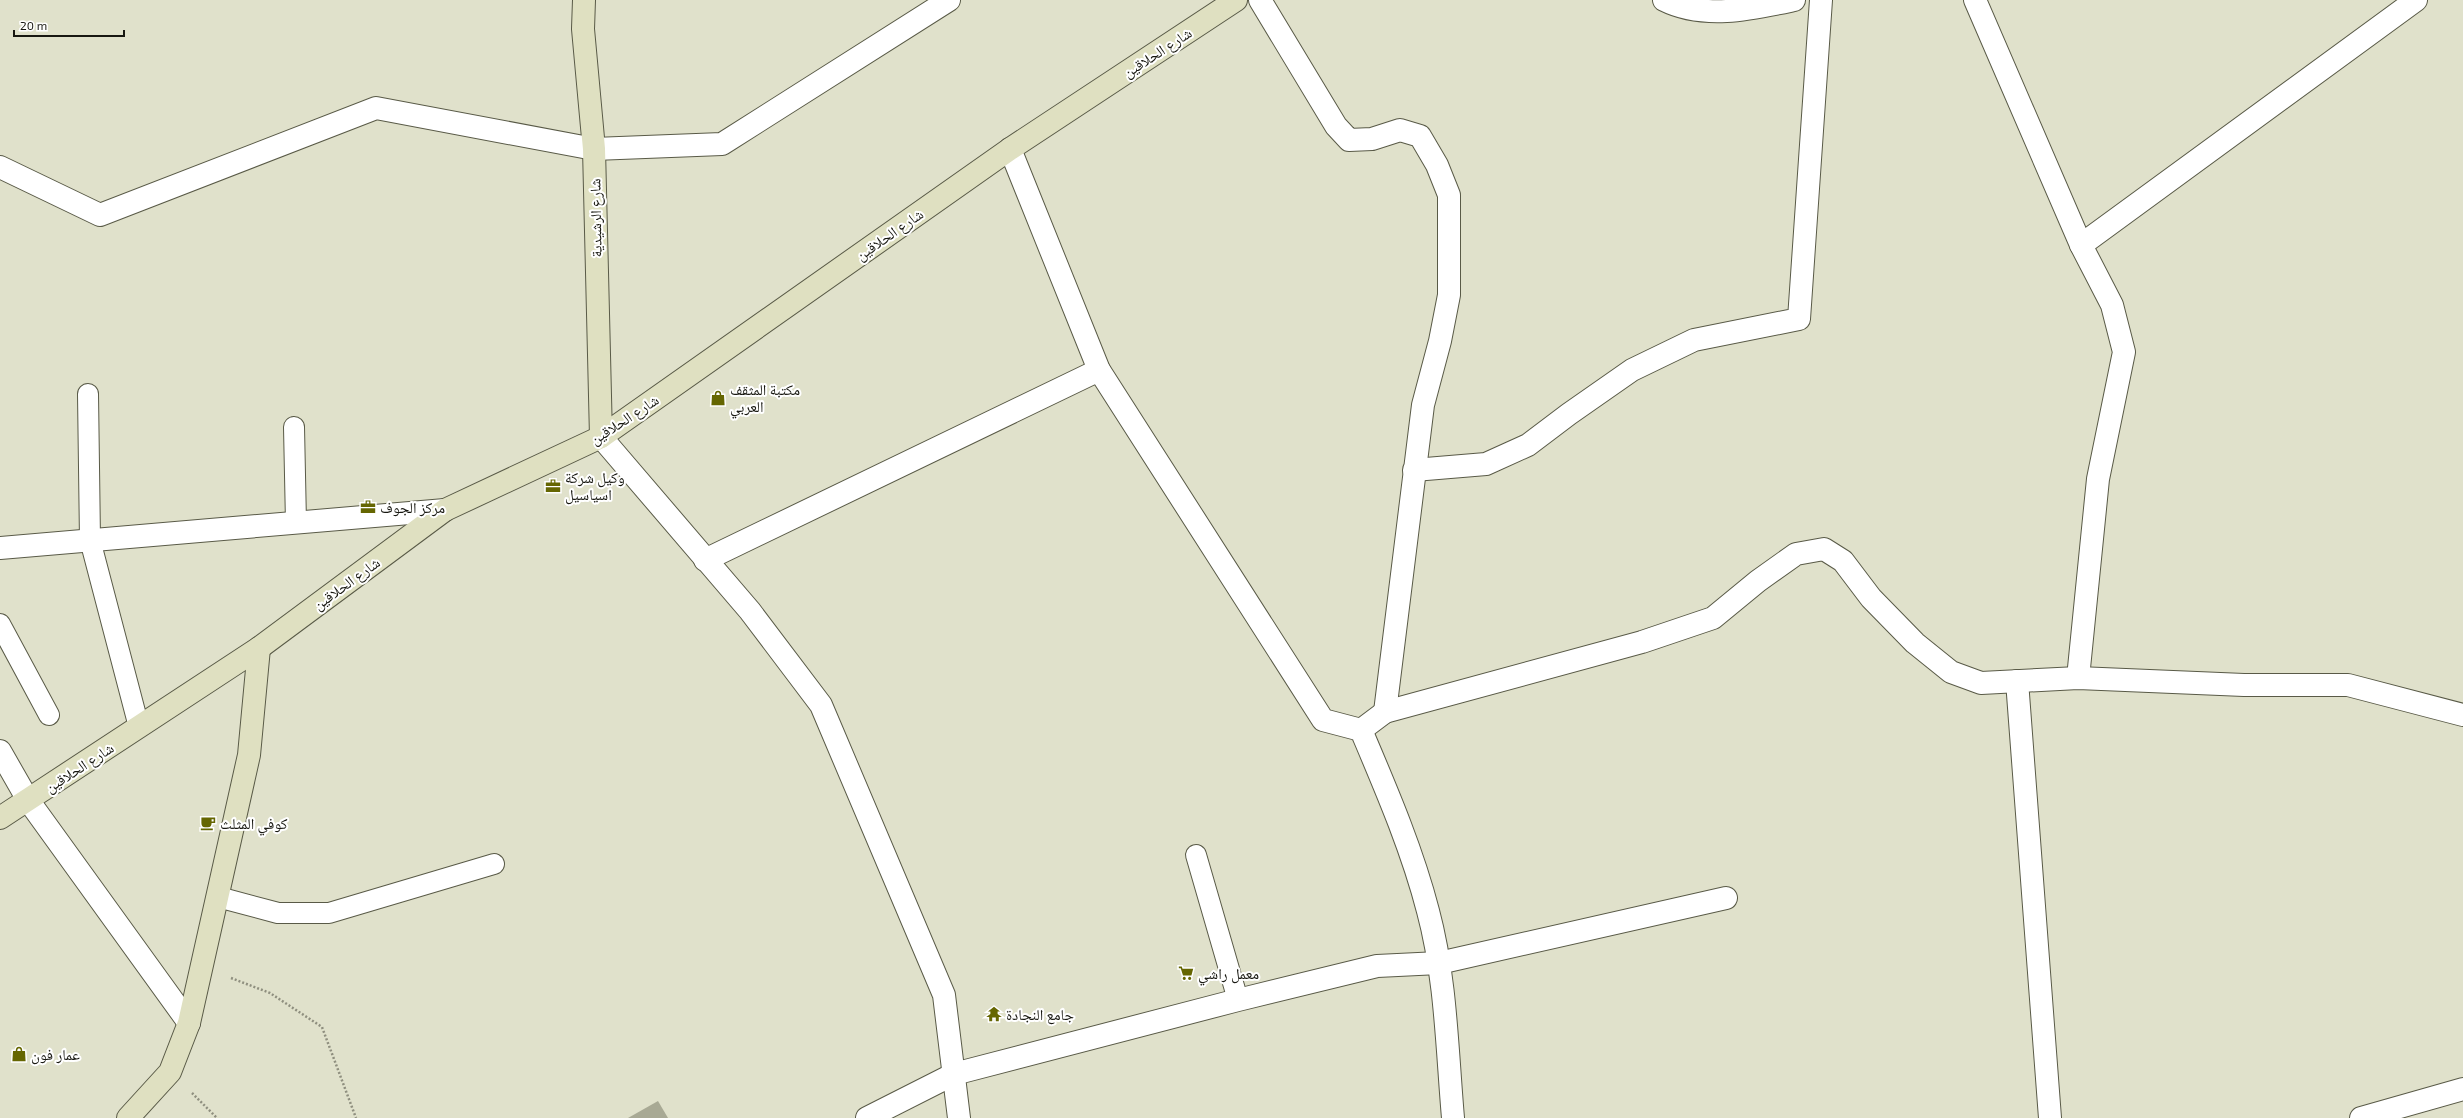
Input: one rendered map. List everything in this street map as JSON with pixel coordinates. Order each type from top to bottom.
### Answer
[{"type":"main road","name":"شارع الرشيدية","points":[[584,0],[583,29],[594,149],[601,437]]},
{"type":"main road","name":"شارع الحلاقين","points":[[0,818],[259,648],[445,510],[601,437],[1010,149],[1236,0]]},
{"type":"main road","points":[[128,1118],[170,1072],[189,1023],[218,897],[248,755],[259,648]]},
{"type":"street","points":[[0,167],[100,215],[376,108],[594,149],[722,144],[949,0]]},
{"type":"street","points":[[1260,0],[1336,126],[1349,140],[1372,139],[1400,130],[1420,136],[1437,165],[1449,195],[1449,295],[1440,342],[1423,405],[1386,712]]},
{"type":"street","points":[[1664,0],[1712,12],[1746,9],[1794,0]]},
{"type":"street","points":[[1414,470],[1486,464],[1528,445],[1632,370],[1694,340],[1799,319],[1821,0]]},
{"type":"street","points":[[1975,0],[2081,245],[2112,305],[2124,352],[2098,479],[2078,678]]},
{"type":"street","points":[[2081,245],[2416,0]]},
{"type":"street","points":[[1010,149],[1098,370],[1323,720],[1361,730]]},
{"type":"street","points":[[705,560],[1098,370]]},
{"type":"street","points":[[601,437],[750,611],[821,705],[944,995],[959,1118]]},
{"type":"street","points":[[0,548],[445,510]]},
{"type":"street","points":[[1361,730],[1386,712],[1642,642],[1713,618],[1758,581],[1796,554],[1824,549],[1843,561],[1877,604],[1915,643],[1951,672],[1981,683],[2078,678],[2244,685],[2348,685],[2463,715]]},
{"type":"street","points":[[2017,681],[2050,1118]]},
{"type":"street","points":[[1361,730],[1397,816],[1428,911],[1439,963],[1453,1118]]},
{"type":"street","points":[[0,752],[28,800],[189,1023]]},
{"type":"street","points":[[867,1118],[954,1074],[1238,1000],[1377,966],[1439,963],[1726,898]]},
{"type":"street","points":[[2360,1118],[2463,1089]]},
{"type":"lane","points":[[88,394],[90,540],[139,727]]},
{"type":"lane","points":[[294,427],[296,523]]},
{"type":"lane","points":[[0,624],[49,716]]},
{"type":"lane","points":[[1196,855],[1238,1000]]},
{"type":"lane","points":[[218,897],[278,913],[329,913],[494,864]]},
{"type":"path","points":[[202,968],[270,993],[322,1027],[356,1118]]},
{"type":"building","points":[[658,1101],[668,1118],[628,1118]]},
{"type":"place","name":"مكتبة المثقف العربي","points":[[718,398]]},
{"type":"place","name":"وكيل شركة اسياسيل","points":[[553,486]]},
{"type":"place","name":"مركز الجوف","points":[[368,507]]},
{"type":"place","name":"كوفي المثلث","points":[[208,823]]},
{"type":"place","name":"معمل راشي","points":[[1186,973]]},
{"type":"place","name":"جامع النجادة","points":[[994,1014]]},
{"type":"place","name":"عمار فون","points":[[19,1054]]}]
